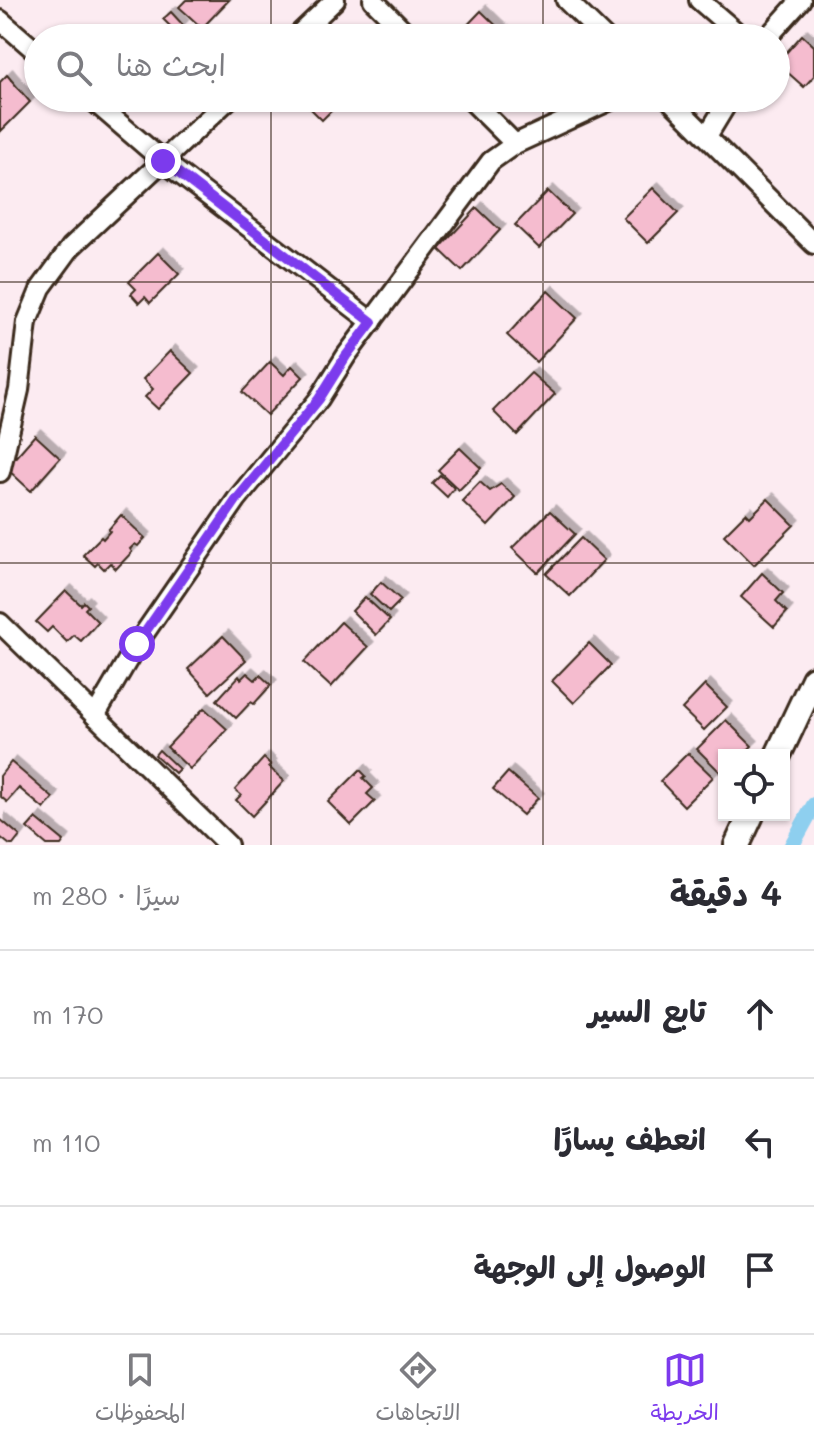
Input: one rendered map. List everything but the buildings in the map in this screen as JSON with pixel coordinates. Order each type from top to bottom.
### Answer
[{"type":"street","points":[[373,0],[397,24]]},
{"type":"street","points":[[566,0],[591,24]]},
{"type":"street","points":[[699,0],[727,24]]},
{"type":"street","points":[[780,24],[801,0]]},
{"type":"street","points":[[306,24],[322,4]]},
{"type":"street","points":[[0,20],[24,41]]},
{"type":"street","points":[[106,112],[163,161],[372,322]]},
{"type":"street","points":[[0,472],[19,390],[27,322],[41,288],[71,247],[215,112]]},
{"type":"street","points":[[483,112],[515,144]]},
{"type":"street","points":[[95,716],[137,644],[237,499],[319,399],[346,356],[491,161],[515,144],[585,112]]},
{"type":"street","points":[[682,112],[814,244]]},
{"type":"street","points":[[707,136],[722,112]]},
{"type":"street","points":[[0,623],[228,845]]},
{"type":"street","points":[[781,749],[814,679]]},
{"type":"street","points":[[737,845],[748,821]]},
{"type":"waterway","points":[[792,845],[814,805]]},
{"type":"route","points":[[137,644],[237,499],[319,399],[372,322],[163,161]]}]
